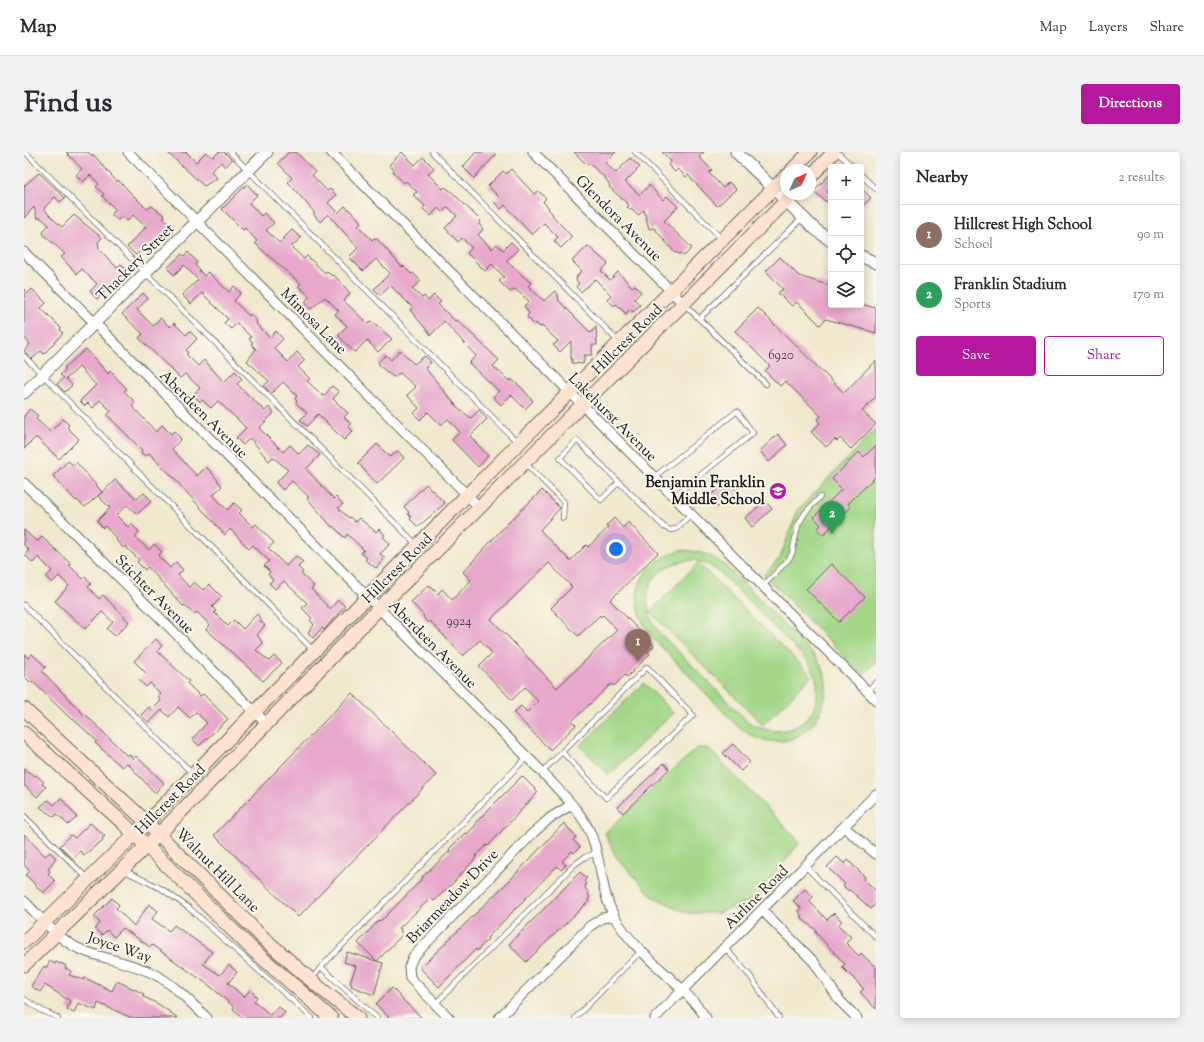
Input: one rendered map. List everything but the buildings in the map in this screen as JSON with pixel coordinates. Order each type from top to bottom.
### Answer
[{"type":"main road","points":[[798,164],[810,152]]},
{"type":"main road","points":[[816,171],[836,152]]},
{"type":"main road","name":"Hillcrest Road","points":[[24,942],[89,880],[194,775],[418,545],[780,182]]},
{"type":"main road","name":"Hillcrest Road","points":[[24,965],[158,834],[378,609],[787,200]]},
{"type":"main road","name":"Walnut Hill Lane","points":[[24,709],[147,822],[260,935],[358,1018]]},
{"type":"main road","points":[[24,734],[134,835],[252,949],[331,1018]]},
{"type":"street","name":"Mimosa Lane","points":[[128,152],[480,508]]},
{"type":"street","name":"Thackery Street","points":[[24,393],[267,152]]},
{"type":"street","name":"Lakehurst Avenue","points":[[331,152],[876,700]]},
{"type":"street","name":"Glendora Avenue","points":[[533,152],[684,304]]},
{"type":"street","points":[[736,152],[773,190],[780,194]]},
{"type":"street","points":[[790,200],[802,218],[814,229],[828,238]]},
{"type":"street","name":"Aberdeen Avenue","points":[[24,252],[542,772],[571,804],[588,829],[597,854],[608,902],[614,916],[626,935],[682,991],[706,1018]]},
{"type":"street","points":[[864,257],[876,262]]},
{"type":"street","name":"Stichter Avenue","points":[[24,483],[267,724]]},
{"type":"street","name":"Airline Road","points":[[655,1018],[876,794]]},
{"type":"street","name":"Briarmeadow Drive","points":[[450,1018],[410,978],[409,967],[413,957],[531,835],[550,818],[571,804]]},
{"type":"street","points":[[844,827],[876,854]]},
{"type":"street","name":"Joyce Way","points":[[24,901],[56,933],[86,952],[142,968],[155,974],[168,983],[208,1018]]},
{"type":"street","points":[[762,910],[814,962],[840,1002],[857,1018]]},
{"type":"street","points":[[499,1018],[590,926],[602,918],[614,916]]},
{"type":"lane","points":[[25,152],[144,273],[418,545]]},
{"type":"lane","points":[[230,152],[519,445]]},
{"type":"lane","points":[[432,152],[620,343]]},
{"type":"lane","points":[[635,152],[723,240]]},
{"type":"lane","points":[[836,152],[850,164]]},
{"type":"lane","points":[[864,178],[876,189]]},
{"type":"lane","points":[[699,319],[802,218]]},
{"type":"lane","points":[[684,304],[766,384]]},
{"type":"lane","points":[[24,356],[314,651]]},
{"type":"lane","points":[[654,477],[737,411],[753,432],[673,496]]},
{"type":"lane","points":[[619,482],[602,500],[560,458],[577,440],[619,482],[664,527],[670,530],[676,529],[691,514]]},
{"type":"lane","points":[[525,463],[564,502],[563,518]]},
{"type":"lane","points":[[763,586],[788,560],[798,524],[805,513],[820,497]]},
{"type":"lane","points":[[24,605],[194,775]]},
{"type":"lane","points":[[542,772],[562,752],[647,667],[693,715],[606,798],[562,752]]},
{"type":"lane","points":[[867,691],[876,682]]},
{"type":"lane","points":[[312,980],[321,967],[527,757]]},
{"type":"lane","points":[[24,816],[89,880]]},
{"type":"lane","points":[[435,1004],[574,864],[585,857],[597,854]]},
{"type":"lane","points":[[805,866],[876,938]]},
{"type":"lane","points":[[122,869],[162,889],[189,908],[312,1018]]},
{"type":"lane","points":[[725,948],[750,976],[780,1018]]},
{"type":"lane","points":[[575,1018],[642,951]]},
{"type":"lane","points":[[321,967],[377,1018]]},
{"type":"lane","points":[[24,999],[42,1011],[58,1018]]},
{"type":"green space","points":[[876,429],[876,662],[863,675],[764,575],[780,558],[798,510]]},
{"type":"green space","points":[[681,550],[705,554],[721,562],[815,656],[824,672],[826,685],[825,698],[815,721],[806,730],[796,737],[784,741],[770,741],[758,738],[739,728],[652,637],[643,623],[637,596],[640,584],[645,574],[654,564],[666,556]],"holes":[[[693,560],[707,564],[719,572],[809,662],[816,679],[817,695],[813,709],[805,720],[794,727],[780,731],[764,729],[747,721],[658,631],[651,618],[648,606],[648,594],[651,584],[657,575],[667,567],[678,562]]]},
{"type":"green space","points":[[698,563],[812,676],[763,725],[650,612]]},
{"type":"green space","points":[[644,683],[673,713],[609,775],[580,746]]},
{"type":"green space","points":[[697,748],[708,748],[800,842],[756,898],[718,913],[687,913],[652,896],[616,857],[605,833]]},
{"type":"place","name":"Benjamin Franklin Middle School","points":[[778,491]]},
{"type":"place","name":"Franklin Stadium","points":[[832,534]]},
{"type":"place","name":"Hillcrest High School","points":[[638,662]]}]
